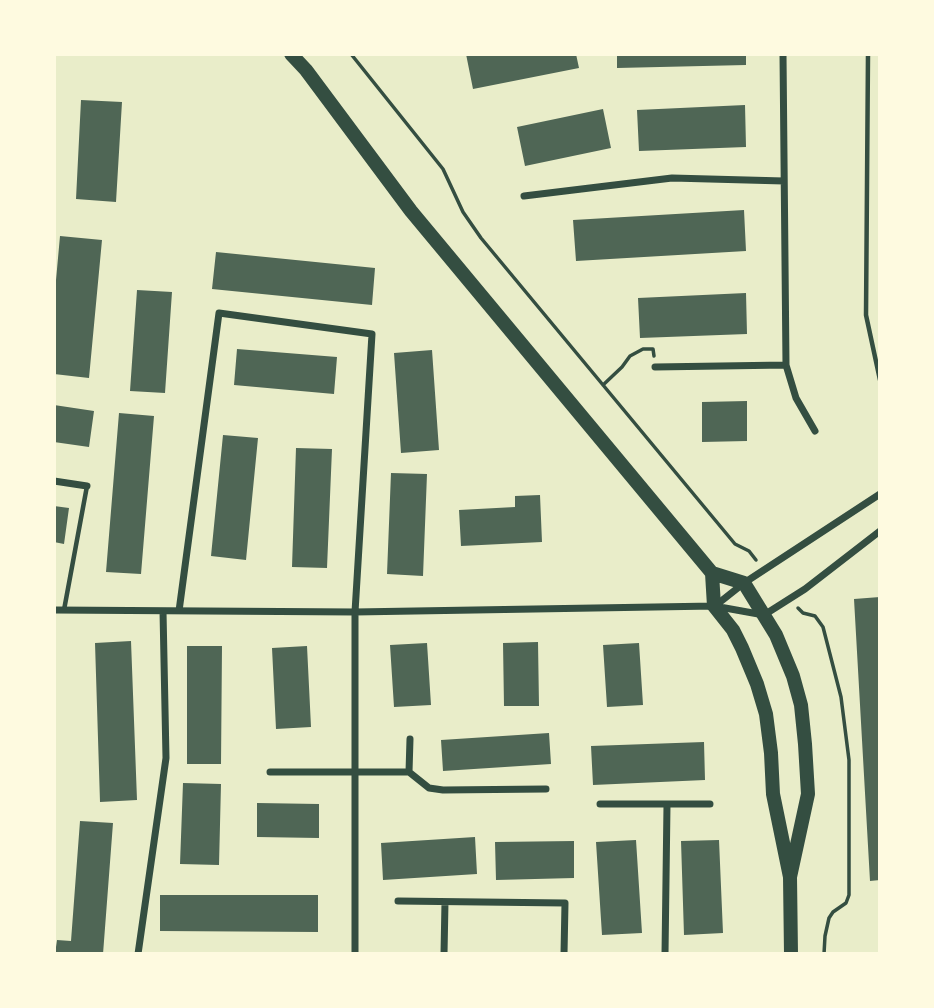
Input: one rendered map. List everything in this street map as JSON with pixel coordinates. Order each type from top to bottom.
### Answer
[{"type":"main road","points":[[291,54],[306,70],[411,211],[712,573],[744,583],[764,615],[776,635],[793,676],[801,705],[805,744],[808,794],[790,877]]},
{"type":"main road","points":[[712,573],[714,606],[733,630],[742,648],[766,714],[773,794],[790,877],[791,954]]},
{"type":"street","points":[[782,54],[786,365],[796,398],[816,431]]},
{"type":"street","points":[[524,196],[672,178],[784,181]]},
{"type":"street","points":[[179,611],[219,313],[372,334],[355,612],[355,954]]},
{"type":"street","points":[[655,367],[786,365]]},
{"type":"street","points":[[54,481],[87,486]]},
{"type":"street","points":[[714,606],[744,583],[880,494]]},
{"type":"street","points":[[54,610],[355,612],[714,606],[764,615],[805,589],[880,531]]},
{"type":"street","points":[[138,954],[166,758],[163,611]]},
{"type":"street","points":[[409,772],[410,739]]},
{"type":"street","points":[[270,772],[409,772],[429,788],[443,790],[546,789]]},
{"type":"street","points":[[600,804],[710,804]]},
{"type":"street","points":[[664,954],[667,804]]},
{"type":"street","points":[[398,901],[565,903],[564,954]]},
{"type":"street","points":[[444,954],[445,902]]},
{"type":"lane","points":[[868,54],[866,315],[880,380]]},
{"type":"lane","points":[[64,610],[87,486]]},
{"type":"path","points":[[603,385],[630,356],[643,349],[653,349],[655,367]]},
{"type":"building","points":[[466,54],[576,54],[579,68],[473,89]]},
{"type":"building","points":[[617,54],[746,54],[746,65],[617,68]]},
{"type":"building","points":[[81,100],[122,102],[116,202],[76,199]]},
{"type":"building","points":[[745,105],[746,147],[639,151],[637,110]]},
{"type":"building","points":[[603,109],[611,148],[525,166],[517,127]]},
{"type":"building","points":[[744,210],[746,251],[576,261],[573,220]]},
{"type":"building","points":[[60,236],[102,240],[89,378],[54,374],[54,302]]},
{"type":"building","points":[[216,252],[375,268],[372,305],[212,289]]},
{"type":"building","points":[[137,290],[172,292],[165,393],[130,391]]},
{"type":"building","points":[[746,293],[747,334],[640,338],[638,298]]},
{"type":"building","points":[[237,349],[337,357],[334,394],[234,385]]},
{"type":"building","points":[[432,350],[439,450],[401,453],[394,353]]},
{"type":"building","points":[[747,401],[747,441],[702,442],[702,402]]},
{"type":"building","points":[[54,405],[94,411],[89,447],[54,442]]},
{"type":"building","points":[[119,413],[154,416],[141,574],[106,572]]},
{"type":"building","points":[[223,435],[258,438],[246,560],[211,556]]},
{"type":"building","points":[[296,448],[332,449],[327,568],[292,567]]},
{"type":"building","points":[[391,473],[427,474],[423,576],[387,574]]},
{"type":"building","points":[[540,495],[542,542],[461,546],[459,510],[515,507],[515,496]]},
{"type":"building","points":[[54,506],[69,508],[64,544],[54,542]]},
{"type":"building","points":[[880,597],[880,880],[870,881],[854,599]]},
{"type":"building","points":[[131,641],[137,800],[100,802],[95,643]]},
{"type":"building","points":[[538,642],[539,706],[504,706],[503,643]]},
{"type":"building","points":[[427,643],[431,705],[394,707],[390,645]]},
{"type":"building","points":[[639,643],[643,705],[607,707],[603,645]]},
{"type":"building","points":[[187,646],[222,646],[221,764],[187,764]]},
{"type":"building","points":[[307,646],[311,727],[276,729],[272,648]]},
{"type":"building","points":[[549,733],[551,764],[443,771],[441,740]]},
{"type":"building","points":[[704,742],[705,780],[593,785],[591,746]]},
{"type":"building","points":[[183,783],[221,784],[219,865],[180,864]]},
{"type":"building","points":[[257,803],[319,804],[319,838],[257,837]]},
{"type":"building","points":[[80,821],[113,823],[103,954],[55,954],[57,940],[71,941]]},
{"type":"building","points":[[475,837],[477,874],[383,880],[381,843]]},
{"type":"building","points":[[636,840],[642,933],[602,935],[596,842]]},
{"type":"building","points":[[719,840],[723,933],[684,935],[681,841]]},
{"type":"building","points":[[574,841],[574,878],[496,880],[495,842]]},
{"type":"building","points":[[160,895],[318,895],[318,932],[160,931]]}]
